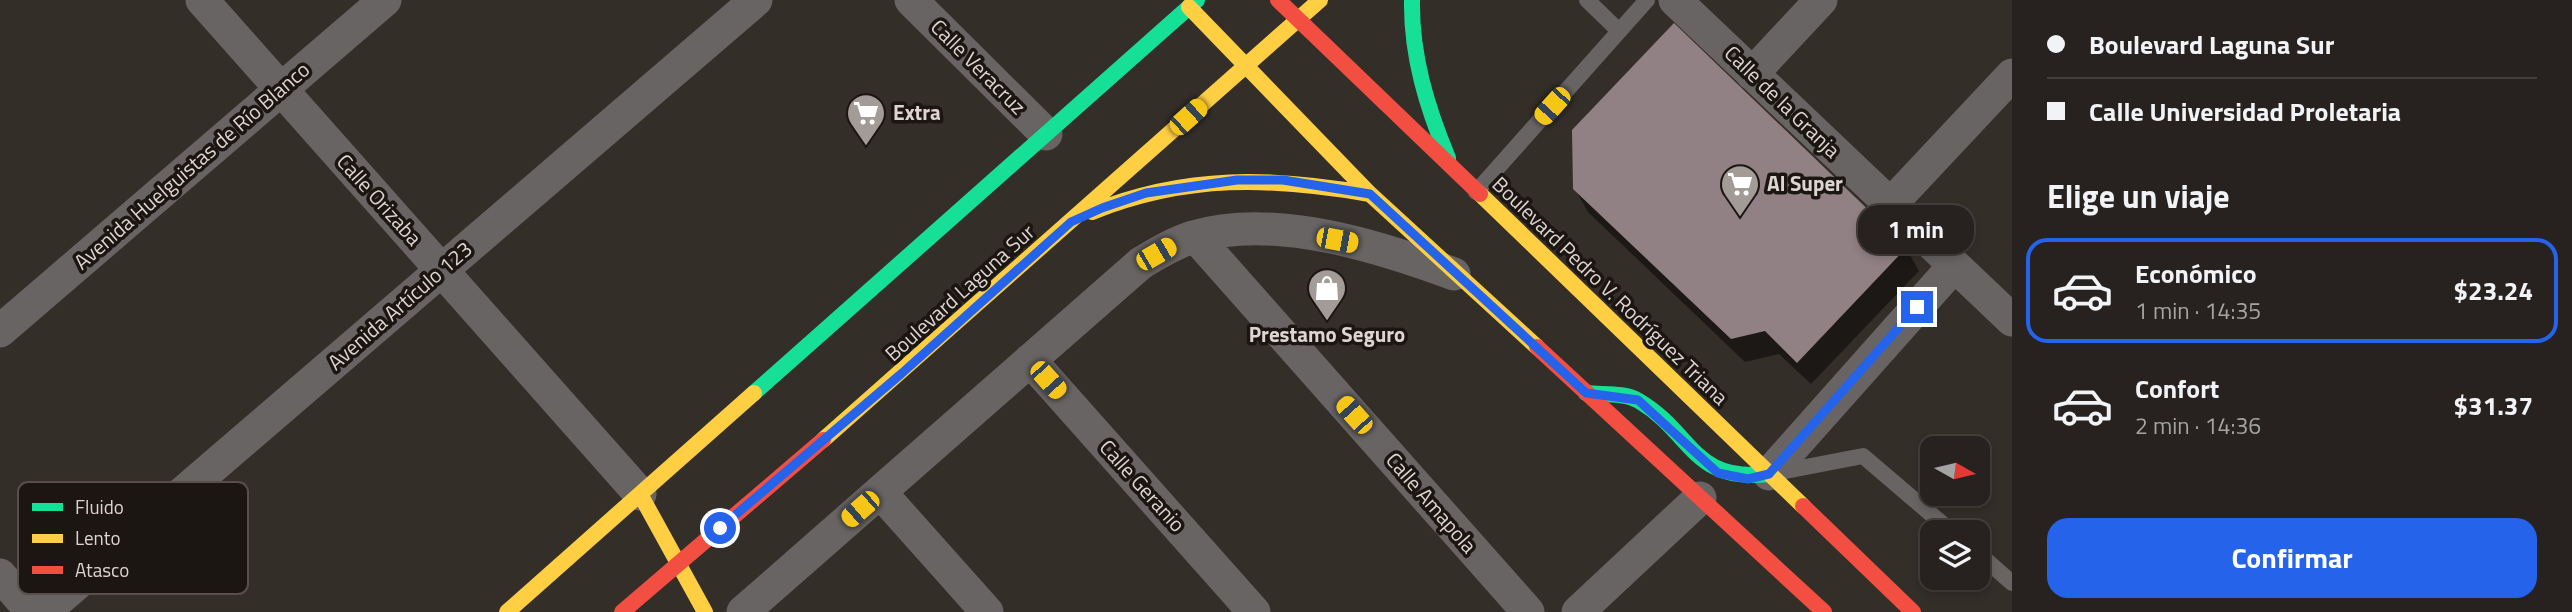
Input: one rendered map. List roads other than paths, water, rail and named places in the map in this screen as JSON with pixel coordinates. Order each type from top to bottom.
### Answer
[{"type":"main road","name":"Boulevard Pedro V. Rodríguez Triana","points":[[1278,0],[1913,612]]},
{"type":"main road","name":"Boulevard Laguna Sur","points":[[622,612],[901,374],[1320,0]]},
{"type":"main road","points":[[1412,0],[1415,53],[1430,117],[1453,170]]},
{"type":"main road","points":[[507,612],[1193,3],[1247,65],[1370,194],[1824,612]]},
{"type":"main road","points":[[1071,222],[1146,193],[1237,180],[1294,181],[1370,194]]},
{"type":"main road","points":[[1586,393],[1638,400],[1718,473],[1748,479],[1769,474]]},
{"type":"main road","points":[[640,494],[705,612]]},
{"type":"street","name":"Calle Orizaba","points":[[202,0],[640,494]]},
{"type":"street","name":"Avenida Huelguistas de Río Blanco","points":[[0,331],[385,0]]},
{"type":"street","name":"Avenida Artículo 123","points":[[195,482],[756,0]]},
{"type":"street","name":"Calle Veracruz","points":[[911,0],[1046,134]]},
{"type":"street","name":"Calle de la Granja","points":[[1675,0],[2012,320]]},
{"type":"street","points":[[1752,74],[1821,0]]},
{"type":"street","points":[[1890,205],[2012,75]]},
{"type":"street","points":[[743,612],[1141,263],[1171,246],[1196,237],[1236,230],[1281,231],[1402,255],[1460,276]]},
{"type":"street","name":"Calle Amapola","points":[[1196,237],[1510,606]]},
{"type":"street","points":[[1769,474],[1954,266]]},
{"type":"street","name":"Calle Geranio","points":[[1030,360],[1254,612]]},
{"type":"street","points":[[880,492],[987,612]]},
{"type":"street","points":[[1578,612],[1700,498]]},
{"type":"street","points":[[0,575],[33,612]]},
{"type":"street","name":"Avenida Artículo 123","points":[[44,612],[65,594]]},
{"type":"lane","points":[[1587,0],[1619,31]]},
{"type":"lane","points":[[1476,192],[1647,0]]},
{"type":"lane","points":[[1769,474],[1863,456],[1938,520]]},
{"type":"lane","points":[[1990,564],[2012,583]]},
{"type":"place","name":"Extra","points":[[866,147]]},
{"type":"place","name":"Al Super","points":[[1740,218]]},
{"type":"place","name":"Prestamo Seguro","points":[[1327,322]]}]
